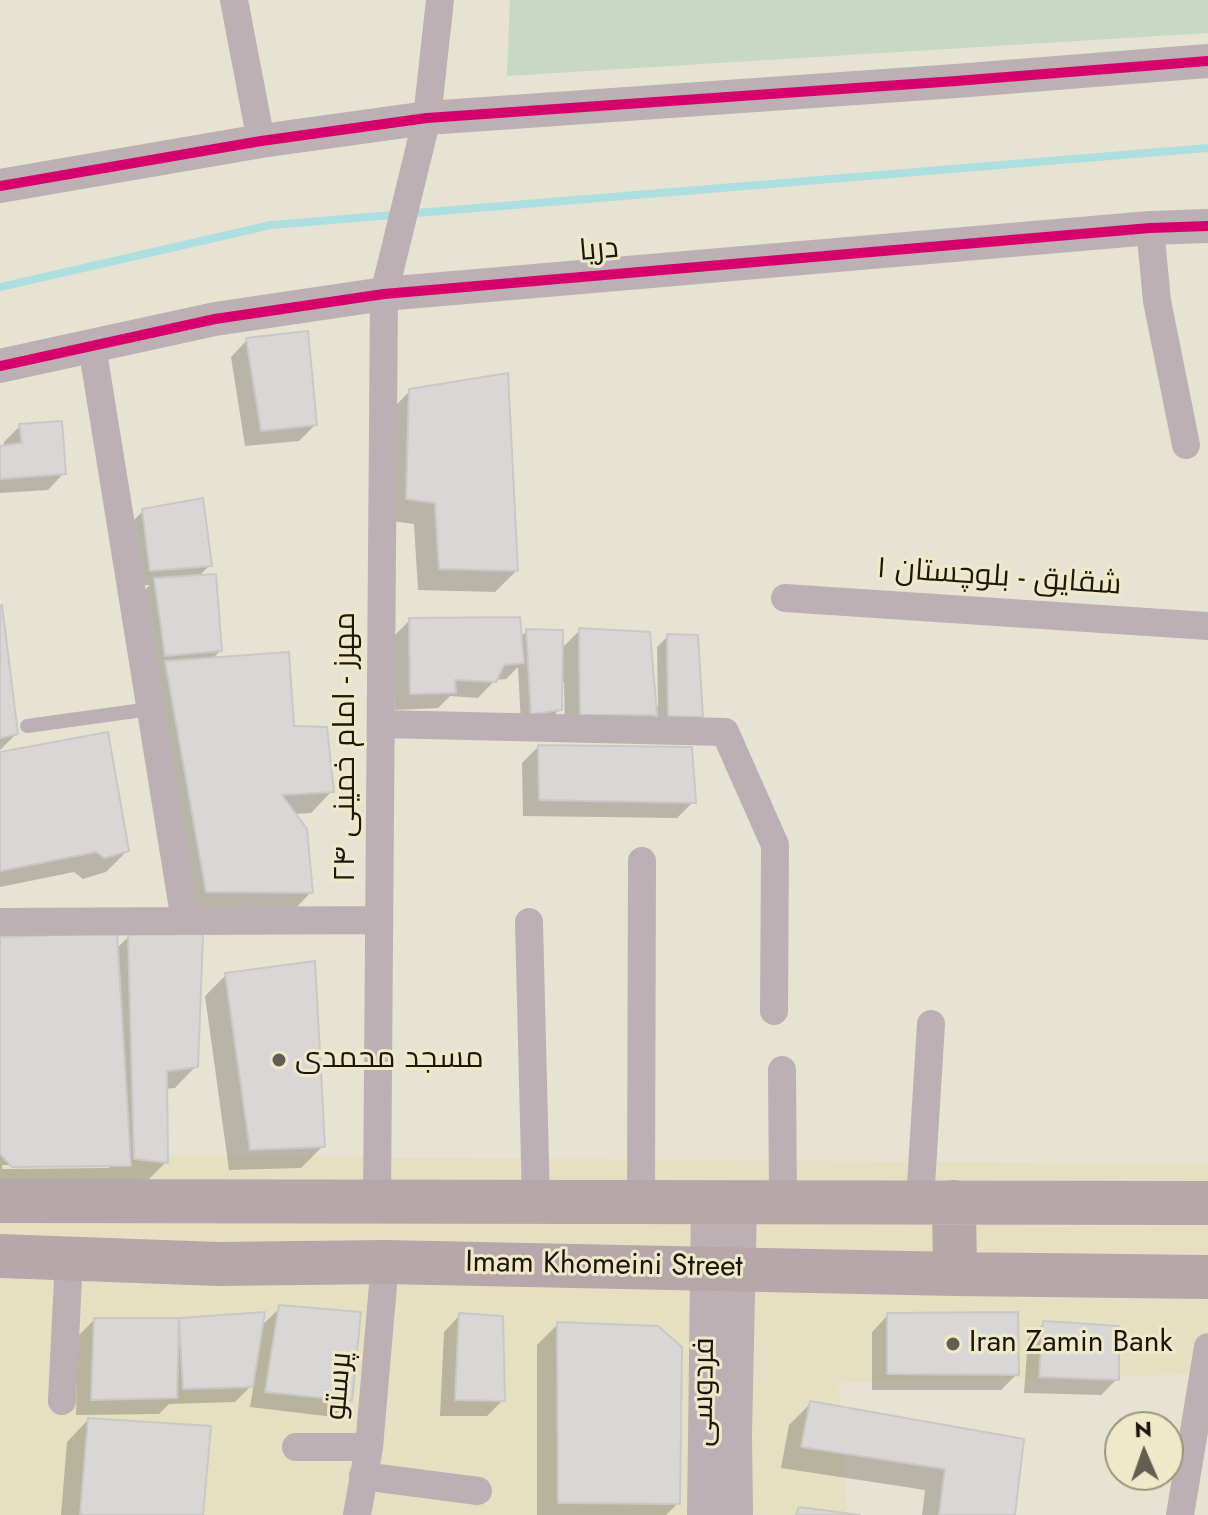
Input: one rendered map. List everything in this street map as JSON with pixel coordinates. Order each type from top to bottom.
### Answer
[{"type":"main road","name":"Imam Khomeini Street","points":[[0,1201],[1208,1203]]},
{"type":"main road","points":[[937,1202],[955,1274]]},
{"type":"main road","name":"Imam Khomeini Street","points":[[0,1256],[218,1264],[385,1262],[1208,1277]]},
{"type":"street","points":[[234,0],[261,141]]},
{"type":"street","name":"مهرز - امام خمینی ۲۴","points":[[377,1201],[384,294],[427,118],[440,0]]},
{"type":"street","points":[[0,186],[261,141],[427,118],[1208,61]]},
{"type":"street","name":"دریا","points":[[0,366],[215,319],[384,294],[1150,228],[1208,226]]},
{"type":"street","points":[[1150,228],[1157,301],[1186,445]]},
{"type":"street","points":[[92,346],[185,921]]},
{"type":"street","name":"شقایق - بلوچستان ۱","points":[[785,598],[1208,626]]},
{"type":"street","points":[[381,724],[725,732],[775,845],[774,1011]]},
{"type":"street","points":[[641,1202],[642,861]]},
{"type":"street","points":[[0,922],[379,920]]},
{"type":"street","points":[[529,922],[536,1202]]},
{"type":"street","points":[[931,1024],[937,1202]]},
{"type":"street","points":[[782,1070],[783,1203]]},
{"type":"street","points":[[723,1268],[724,1203]]},
{"type":"street","points":[[62,1401],[69,1258]]},
{"type":"street","name":"پرستو","points":[[357,1515],[369,1447],[385,1262]]},
{"type":"street","name":"فردوسی","points":[[704,1515],[704,1433],[723,1268]]},
{"type":"street","name":"فردوسی","points":[[723,1268],[735,1434],[736,1515]]},
{"type":"street","points":[[1180,1515],[1208,1347]]},
{"type":"street","points":[[296,1447],[369,1447]]},
{"type":"street","points":[[363,1476],[478,1491]]},
{"type":"lane","points":[[27,726],[150,709]]},
{"type":"shaded area","points":[[0,1154],[1208,1164],[1208,1374],[839,1383],[847,1515],[0,1515]]},
{"type":"green space","points":[[510,0],[1208,0],[1208,33],[507,76]]},
{"type":"building","points":[[308,331],[317,425],[261,431],[246,338]]},
{"type":"building","points":[[508,373],[518,571],[439,569],[435,503],[406,499],[409,389]]},
{"type":"building","points":[[62,421],[66,474],[0,479],[0,446],[22,443],[19,424]]},
{"type":"building","points":[[203,498],[212,566],[150,571],[142,509]]},
{"type":"building","points":[[216,574],[222,651],[165,656],[154,578]]},
{"type":"building","points":[[0,606],[18,734],[0,738]]},
{"type":"building","points":[[520,617],[524,663],[504,665],[496,682],[455,680],[456,693],[410,694],[409,618]]},
{"type":"building","points":[[579,628],[650,632],[657,715],[580,715]]},
{"type":"building","points":[[526,629],[563,630],[562,710],[531,714]]},
{"type":"building","points":[[667,634],[698,635],[703,717],[668,716]]},
{"type":"building","points":[[289,652],[294,726],[327,727],[334,792],[282,795],[307,829],[313,893],[206,892],[165,661]]},
{"type":"building","points":[[108,732],[129,851],[105,858],[96,852],[0,871],[0,752]]},
{"type":"building","points":[[538,745],[692,747],[696,803],[539,800]]},
{"type":"building","points":[[117,933],[131,1166],[12,1167],[0,1154],[0,937]]},
{"type":"building","points":[[128,934],[203,934],[198,1067],[167,1071],[168,1163],[134,1159]]},
{"type":"building","name":"مسجد محمدی","points":[[315,961],[325,1147],[250,1150],[225,973]]},
{"type":"building","points":[[279,1305],[361,1312],[352,1401],[265,1392]]},
{"type":"building","points":[[265,1312],[253,1387],[183,1389],[179,1318]]},
{"type":"building","name":"Iran Zamin Bank","points":[[1018,1312],[1019,1375],[887,1374],[887,1313]]},
{"type":"building","points":[[459,1313],[503,1316],[505,1401],[455,1400]]},
{"type":"building","points":[[94,1318],[179,1318],[177,1398],[91,1400]]},
{"type":"building","points":[[1043,1321],[1119,1326],[1119,1380],[1039,1377]]},
{"type":"building","points":[[557,1322],[658,1326],[682,1347],[680,1504],[558,1503]]},
{"type":"building","points":[[810,1401],[1024,1439],[1015,1515],[939,1515],[945,1469],[801,1447]]},
{"type":"building","points":[[88,1418],[211,1426],[203,1515],[80,1515]]},
{"type":"building","points":[[799,1507],[860,1515],[796,1515]]},
{"type":"waterway","points":[[0,287],[271,225],[1208,148]]},
{"type":"cycle path","points":[[0,186],[261,141],[427,118],[1208,61]]},
{"type":"cycle path","points":[[0,366],[215,319],[384,294],[1150,228],[1208,226]]},
{"type":"place","name":"مسجد محمدی","points":[[279,1060]]},
{"type":"place","name":"Iran Zamin Bank","points":[[953,1344]]}]
